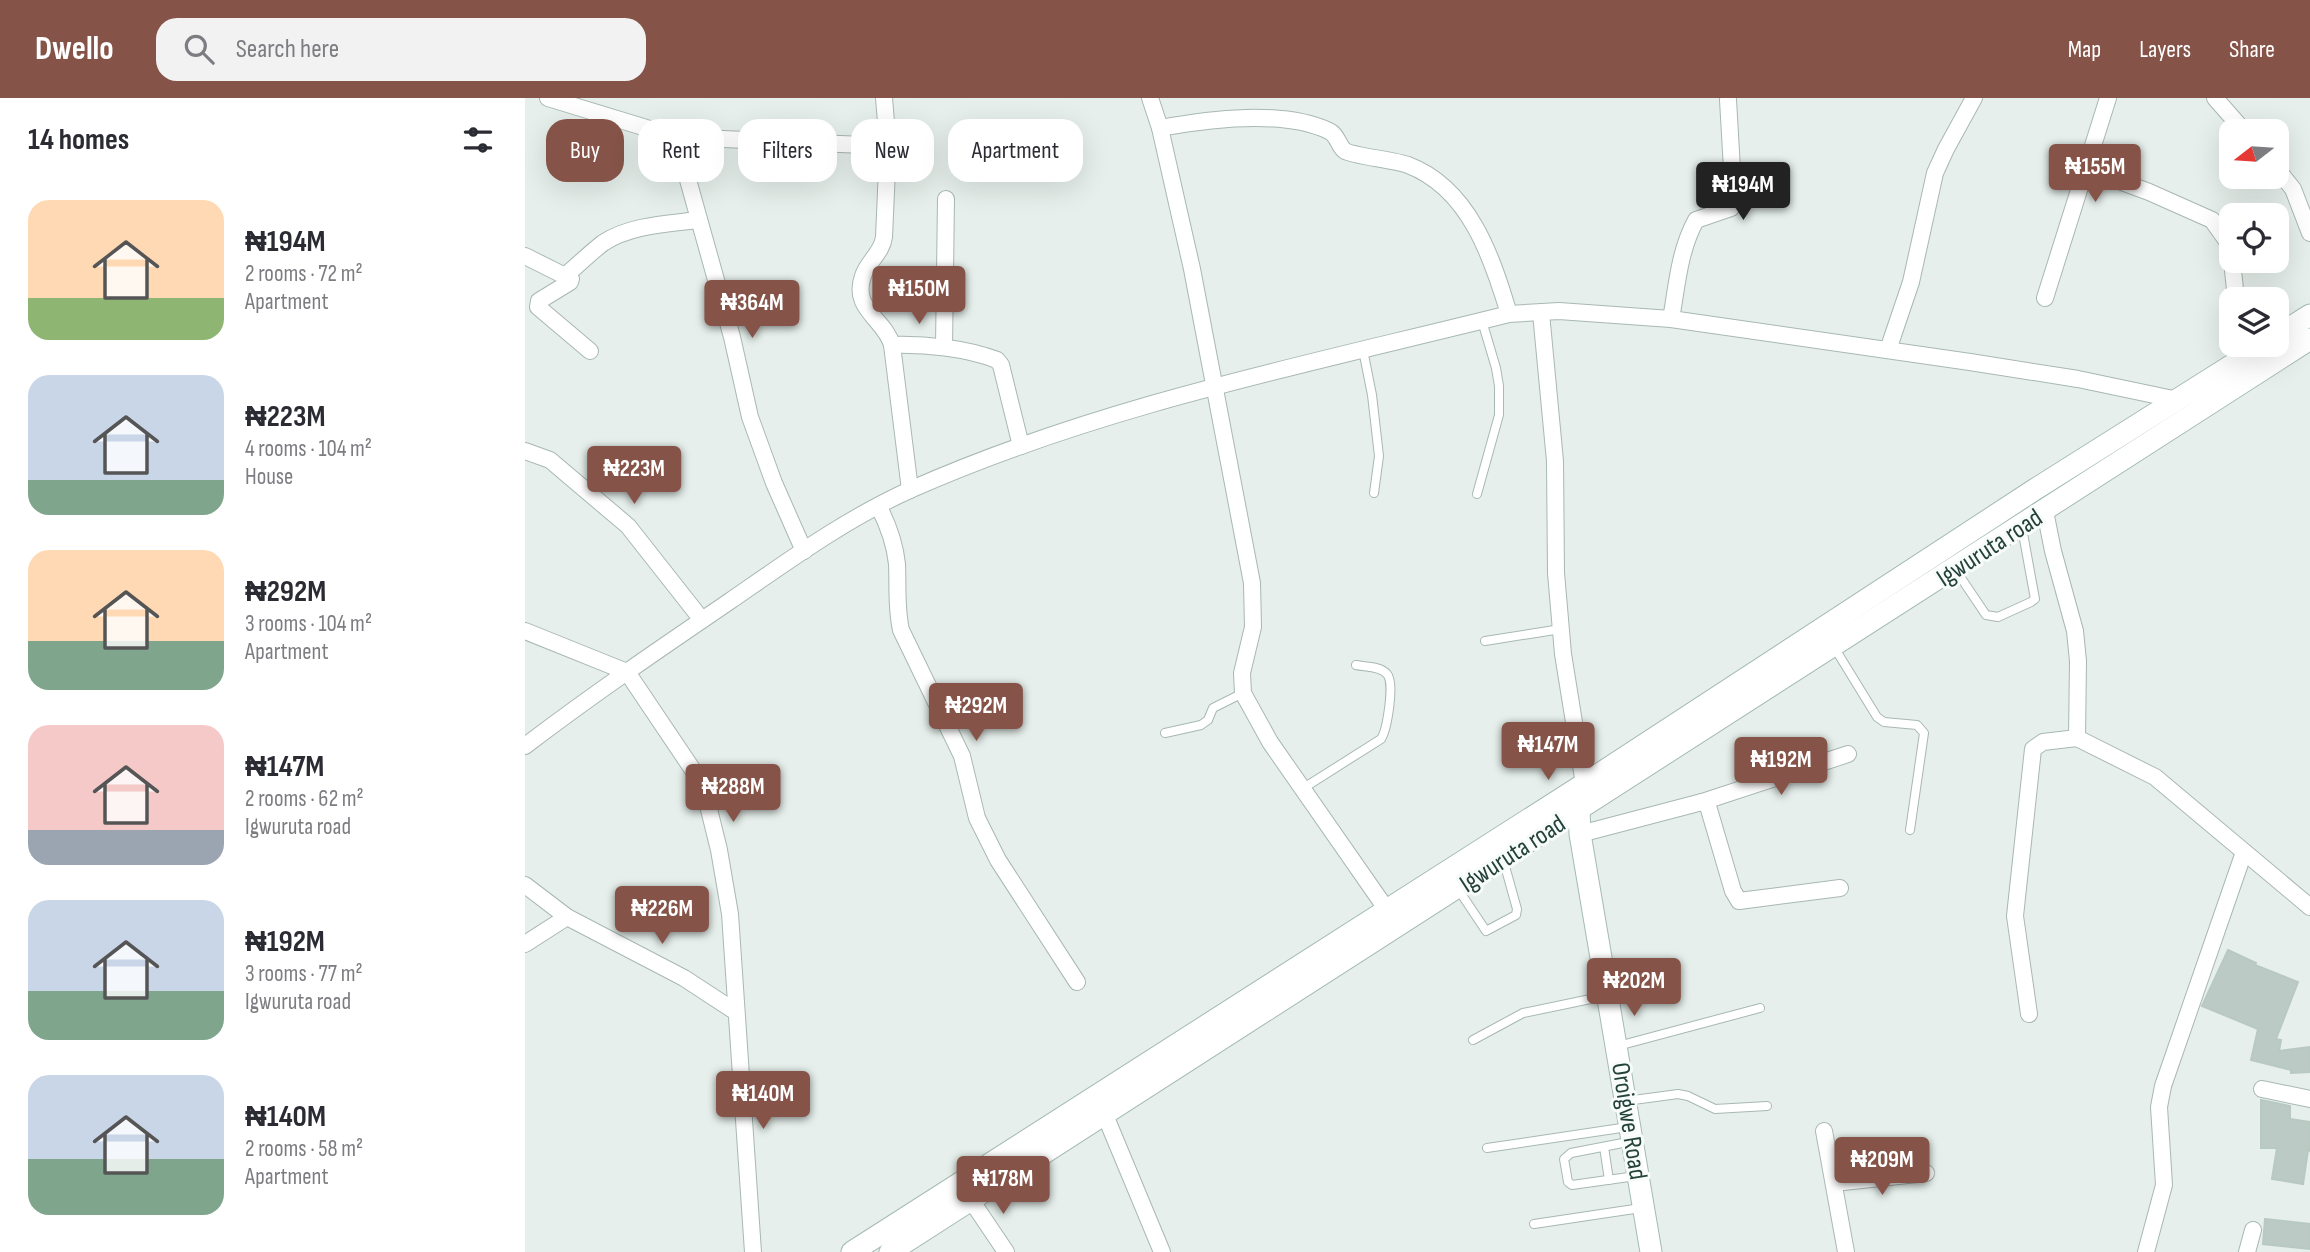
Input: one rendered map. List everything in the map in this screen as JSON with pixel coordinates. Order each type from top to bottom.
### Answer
[{"type":"main road","points":[[2289,328],[2310,315]]},
{"type":"main road","name":"Igwuruta road","points":[[890,1252],[2310,340]]},
{"type":"main road","name":"Igwuruta road","points":[[852,1252],[1584,784],[2034,490],[2178,400],[2240,357]]},
{"type":"main road","name":"Oroigwe Road","points":[[1584,784],[1579,810],[1580,834],[1651,1252]]},
{"type":"street","points":[[548,98],[638,125]]},
{"type":"street","points":[[884,98],[886,119]]},
{"type":"street","points":[[1150,98],[1160,128],[1192,270],[1252,583],[1252,626],[1242,673],[1243,693],[1270,742],[1387,910]]},
{"type":"street","points":[[1888,350],[1911,282],[1935,173],[1974,98]]},
{"type":"street","points":[[2045,298],[2108,98]]},
{"type":"street","points":[[2215,98],[2233,119]]},
{"type":"street","points":[[1671,319],[1681,258],[1696,220],[1731,208],[1734,204],[1728,100]]},
{"type":"street","points":[[1160,128],[1233,117],[1305,123],[1335,135],[1348,152],[1407,165],[1428,174],[1443,186],[1464,210],[1484,242],[1509,314]]},
{"type":"street","points":[[724,139],[851,144]]},
{"type":"street","points":[[2087,169],[2149,192],[2212,220],[2219,230]]},
{"type":"street","points":[[688,182],[732,337],[750,416],[773,483],[804,551]]},
{"type":"street","points":[[886,182],[883,244],[863,277],[861,291],[865,306],[889,336],[892,345],[910,490]]},
{"type":"street","points":[[2289,184],[2310,233]]},
{"type":"street","points":[[944,347],[946,199]]},
{"type":"street","points":[[566,275],[604,243],[619,235],[656,225],[698,220]]},
{"type":"street","points":[[525,256],[571,279],[539,301],[538,307],[590,351]]},
{"type":"street","points":[[525,746],[627,672],[804,551],[910,490],[1021,446],[1102,419],[1213,388],[1509,314],[1594,312],[1671,319],[2078,379],[2178,400]]},
{"type":"street","points":[[1541,313],[1555,461],[1556,573],[1563,654],[1584,784]]},
{"type":"street","points":[[892,345],[944,347],[997,360],[1001,365],[1021,446]]},
{"type":"street","points":[[525,451],[550,460],[628,526],[702,620]]},
{"type":"street","points":[[879,507],[894,547],[901,630],[962,756],[977,818],[998,860],[1077,982]]},
{"type":"street","points":[[2045,511],[2075,631],[2078,661],[2077,738]]},
{"type":"street","points":[[525,632],[627,672],[703,785],[719,850],[730,914],[753,1252]]},
{"type":"street","points":[[2029,1014],[2015,916],[2033,749],[2043,742],[2077,738],[2155,777],[2310,907]]},
{"type":"street","points":[[1580,834],[1702,802],[1847,754]]},
{"type":"street","points":[[1702,802],[1708,806],[1733,891],[1739,901],[1840,888]]},
{"type":"street","points":[[2146,1252],[2164,1185],[2160,1098],[2244,852]]},
{"type":"street","points":[[525,884],[567,917],[684,978],[736,1012]]},
{"type":"street","points":[[525,944],[567,917]]},
{"type":"street","points":[[2262,1089],[2310,1098]]},
{"type":"street","points":[[1105,1115],[1163,1252]]},
{"type":"street","points":[[1824,1131],[1846,1252]]},
{"type":"street","points":[[1833,1183],[1926,1173]]},
{"type":"street","points":[[971,1200],[1006,1252]]},
{"type":"street","points":[[2247,1252],[2253,1230]]},
{"type":"lane","points":[[1477,494],[1499,415],[1496,368],[1482,321]]},
{"type":"lane","points":[[1363,350],[1372,395],[1379,456],[1374,493]]},
{"type":"lane","points":[[1955,569],[1986,615],[1998,617],[2031,602],[2035,599],[2035,588],[2021,526]]},
{"type":"lane","points":[[1485,641],[1561,629]]},
{"type":"lane","points":[[1834,646],[1877,717],[1884,722],[1917,724],[1924,733],[1910,830]]},
{"type":"lane","points":[[1302,789],[1381,739],[1386,731],[1391,680],[1386,672],[1356,665]]},
{"type":"lane","points":[[1165,733],[1202,725],[1208,720],[1213,708],[1243,693]]},
{"type":"lane","points":[[1458,888],[1486,931],[1516,915],[1517,909],[1503,859]]},
{"type":"lane","points":[[1473,1040],[1523,1013],[1608,996]]},
{"type":"lane","points":[[1618,1046],[1760,1008]]},
{"type":"lane","points":[[1626,1101],[1678,1094],[1715,1109],[1767,1106]]},
{"type":"lane","points":[[1632,1134],[1604,1147],[1567,1154],[1564,1159],[1568,1182],[1571,1185],[1639,1175]]},
{"type":"lane","points":[[1487,1148],[1632,1134]]},
{"type":"lane","points":[[1604,1147],[1609,1180]]},
{"type":"lane","points":[[1534,1224],[1644,1207]]},
{"type":"building","points":[[2228,950],[2256,963],[2255,965],[2298,982],[2276,1039],[2281,1040],[2279,1051],[2310,1047],[2310,1072],[2291,1073],[2291,1070],[2251,1060],[2258,1029],[2202,1006]]},
{"type":"building","points":[[2261,1100],[2290,1106],[2290,1119],[2310,1122],[2310,1151],[2308,1150],[2303,1184],[2272,1179],[2277,1148],[2261,1148]]},
{"type":"building","points":[[2265,1219],[2310,1224],[2310,1249],[2263,1244]]}]
